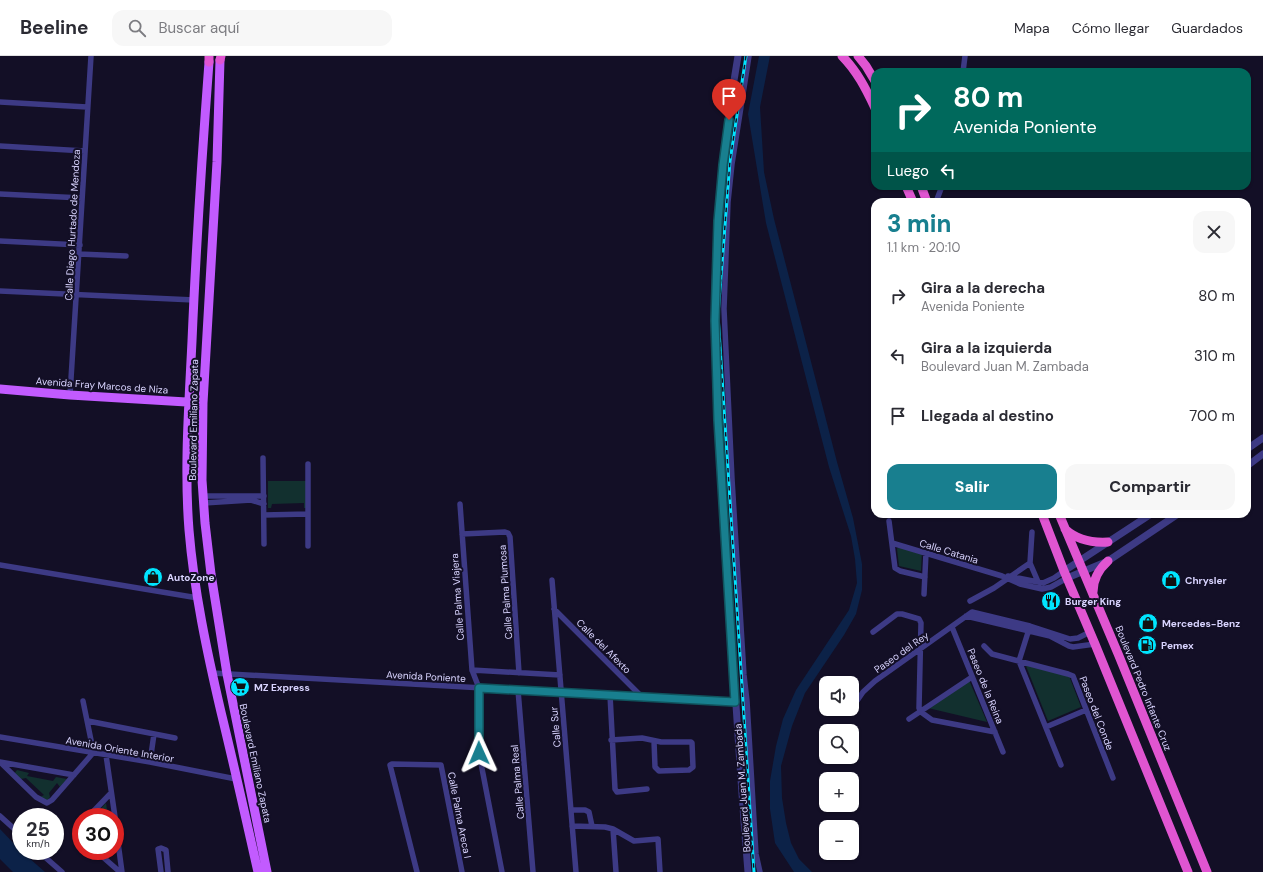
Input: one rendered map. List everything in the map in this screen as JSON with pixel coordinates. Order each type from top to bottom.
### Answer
[{"type":"highway","points":[[842,56],[849,63],[865,86],[871,99]]},
{"type":"highway","points":[[858,56],[871,74]]},
{"type":"highway","points":[[1044,518],[1065,575],[1095,644],[1188,872]]},
{"type":"highway","name":"Boulevard Pedro Infante Cruz","points":[[1061,518],[1207,872]]},
{"type":"highway","points":[[1065,529],[1081,539],[1094,542],[1108,542]]},
{"type":"highway","points":[[1093,594],[1096,576],[1108,561]]},
{"type":"main road","name":"Boulevard Emiliano Zapata","points":[[221,58],[203,403],[203,500],[211,574],[227,674],[267,872]]},
{"type":"main road","name":"Boulevard Emiliano Zapata","points":[[209,59],[189,402],[187,458],[188,512],[191,555],[212,673],[258,872]]},
{"type":"main road","name":"Avenida Fray Marcos de Niza","points":[[0,389],[203,403]]},
{"type":"street","name":"Calle Diego Hurtado de Mendoza","points":[[70,395],[91,56]]},
{"type":"street","name":"Boulevard Juan M. Zambada","points":[[738,56],[720,189],[715,321],[718,420],[735,702],[748,872]]},
{"type":"street","name":"Boulevard Juan M. Zambada","points":[[749,56],[732,164],[728,202],[724,322],[744,675],[747,701],[756,854],[760,872]]},
{"type":"street","points":[[964,68],[965,56]]},
{"type":"street","points":[[0,102],[87,107]]},
{"type":"street","points":[[0,146],[85,151]]},
{"type":"street","points":[[0,194],[82,198]]},
{"type":"street","points":[[0,241],[80,246]]},
{"type":"street","points":[[79,254],[126,256]]},
{"type":"street","points":[[0,291],[194,300]]},
{"type":"street","points":[[1251,446],[1263,438]]},
{"type":"street","points":[[1251,463],[1263,454]]},
{"type":"street","points":[[263,458],[264,544]]},
{"type":"street","points":[[308,464],[308,546]]},
{"type":"street","points":[[203,500],[264,496]]},
{"type":"street","points":[[203,500],[251,500],[264,504]]},
{"type":"street","name":"Calle Palma Viajera","points":[[460,504],[472,670],[479,688]]},
{"type":"street","points":[[264,515],[308,514]]},
{"type":"street","points":[[1006,577],[1042,589],[1051,587],[1079,562],[1144,518]]},
{"type":"street","points":[[1006,577],[1039,583],[1083,571],[1108,561],[1172,518]]},
{"type":"street","points":[[889,521],[894,566],[896,569],[925,577]]},
{"type":"street","name":"Calle Palma Plumosa","points":[[462,534],[505,532],[508,533],[510,537],[519,674]]},
{"type":"street","points":[[1032,532],[1030,563],[1042,589]]},
{"type":"street","name":"Calle Catania","points":[[892,543],[1006,577]]},
{"type":"street","points":[[924,594],[926,553]]},
{"type":"street","points":[[970,601],[994,588],[1006,577],[1030,563]]},
{"type":"street","points":[[0,564],[198,598]]},
{"type":"street","name":"Calle Sur","points":[[552,580],[576,872]]},
{"type":"street","name":"Calle del Afexto","points":[[554,609],[642,697]]},
{"type":"street","points":[[872,632],[898,614],[920,620],[922,648],[921,712],[932,720],[995,732]]},
{"type":"street","name":"Paseo del Rey","points":[[859,698],[868,687],[966,616],[1029,628],[1074,639],[1090,632]]},
{"type":"street","name":"Paseo de la Reina","points":[[952,627],[1003,752]]},
{"type":"street","points":[[1029,628],[1019,661],[1061,765]]},
{"type":"street","name":"Paseo del Rey","points":[[1029,628],[1050,636],[1073,648],[1095,644]]},
{"type":"street","name":"Paseo del Conde","points":[[984,646],[990,653],[1073,676],[1112,778]]},
{"type":"street","points":[[472,670],[519,674],[560,675]]},
{"type":"street","name":"Avenida Poniente","points":[[212,673],[735,702]]},
{"type":"street","points":[[909,719],[972,677]]},
{"type":"street","points":[[479,688],[479,753],[502,872]]},
{"type":"street","name":"Calle Palma Real","points":[[518,690],[533,872]]},
{"type":"street","points":[[610,695],[611,740],[615,789],[617,792],[647,790]]},
{"type":"street","points":[[83,701],[92,745]]},
{"type":"street","points":[[1046,728],[1086,710]]},
{"type":"street","points":[[88,721],[176,738]]},
{"type":"street","points":[[150,762],[154,734]]},
{"type":"street","name":"Avenida Oriente Interior","points":[[0,737],[106,756],[150,762],[236,779]]},
{"type":"street","points":[[611,740],[642,738],[661,742],[689,741],[692,743],[693,767],[689,770],[659,771],[655,767],[654,741]]},
{"type":"street","points":[[0,762],[36,797],[47,803],[52,800],[93,753]]},
{"type":"street","points":[[106,756],[113,808]]},
{"type":"street","points":[[0,762],[74,775]]},
{"type":"street","name":"Calle Palma Areca I","points":[[417,872],[390,765],[392,764],[441,765],[462,872]]},
{"type":"street","points":[[97,808],[111,793]]},
{"type":"street","points":[[571,810],[584,810],[589,812],[592,826]]},
{"type":"street","points":[[0,816],[12,827]]},
{"type":"street","points":[[572,826],[605,827],[613,829],[634,841],[658,839],[660,872]]},
{"type":"street","points":[[613,829],[616,872]]},
{"type":"street","points":[[161,872],[158,850],[161,848],[166,850],[168,872]]},
{"type":"street","points":[[48,860],[62,872]]},
{"type":"street","points":[[107,860],[121,872]]},
{"type":"street","points":[[120,860],[121,872]]},
{"type":"green space","points":[[268,481],[306,481],[306,508],[304,508],[304,503],[272,504],[271,508],[268,508]]},
{"type":"green space","points":[[899,546],[922,551],[921,571],[899,566],[897,549]]},
{"type":"green space","points":[[1024,661],[1068,673],[1081,707],[1048,721]]},
{"type":"green space","points":[[969,680],[987,722],[928,708]]},
{"type":"green space","points":[[17,770],[29,773],[27,776],[53,781],[56,777],[67,779],[60,787],[57,783],[49,793],[50,797],[46,802],[40,797],[44,795],[26,778],[21,779],[14,774]]},
{"type":"green space","points":[[106,803],[107,808],[101,808]]},
{"type":"water","points":[[759,56],[770,56],[760,107],[764,172],[774,219],[853,518],[862,564],[862,590],[856,614],[844,635],[805,693],[792,726],[781,766],[782,798],[791,843],[799,859],[812,872],[794,872],[775,843],[770,809],[770,781],[776,746],[783,719],[796,690],[849,610],[857,583],[851,536],[829,467],[766,223],[748,114]]},
{"type":"water","points":[[0,829],[12,842],[12,860],[31,860],[45,872],[13,872],[0,859]]},
{"type":"railway","points":[[746,56],[730,161],[718,315],[754,872]]},
{"type":"place","name":"AutoZone","points":[[153,577]]},
{"type":"place","name":"Chrysler","points":[[1171,580]]},
{"type":"place","name":"Burger King","points":[[1051,601]]},
{"type":"place","name":"Mercedes-Benz","points":[[1148,623]]},
{"type":"place","name":"Pemex","points":[[1147,645]]},
{"type":"place","name":"MZ Express","points":[[240,687]]},
{"type":"route","points":[[479,753],[479,688],[735,702],[718,420],[715,344],[718,221],[720,189],[729,120]]}]
